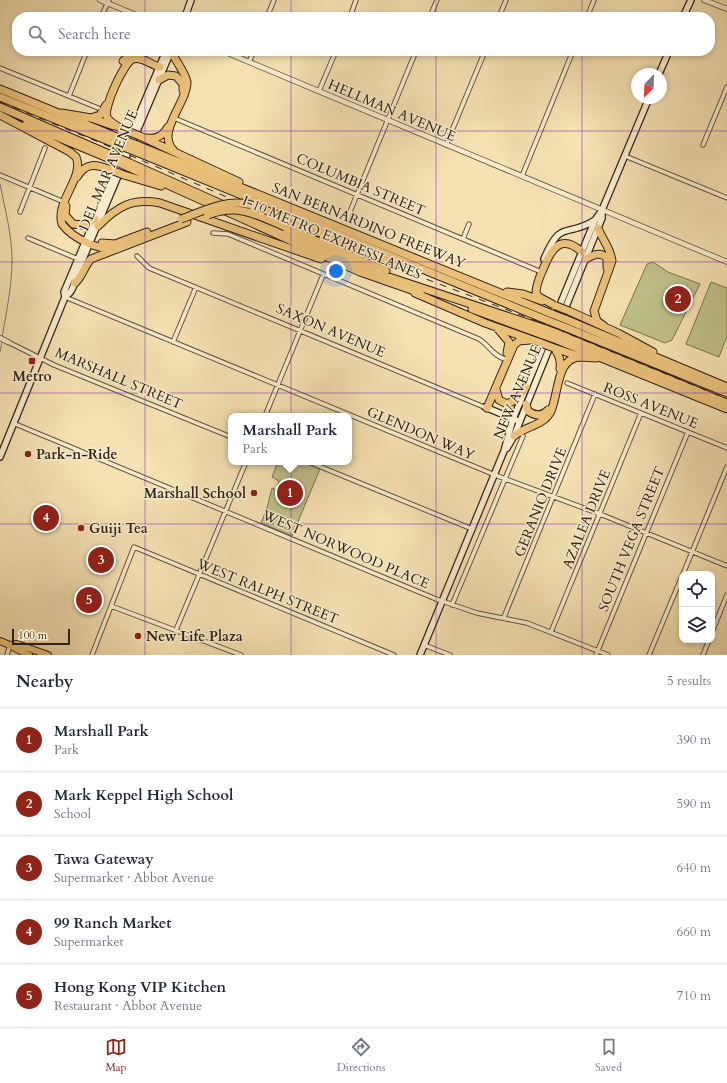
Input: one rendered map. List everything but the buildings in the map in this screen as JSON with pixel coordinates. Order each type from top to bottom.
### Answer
[{"type":"highway","points":[[91,118],[100,115],[126,58],[129,56]]},
{"type":"highway","points":[[173,56],[186,77],[184,93],[167,139],[168,144],[176,152]]},
{"type":"highway","points":[[127,131],[110,121],[106,112],[108,103],[124,68],[131,59],[136,58],[160,67]]},
{"type":"highway","points":[[140,136],[157,138],[164,134],[183,90],[183,84],[176,76],[168,75],[159,80]]},
{"type":"highway","name":"SAN BERNARDINO FREEWAY","points":[[0,89],[122,143],[252,192],[499,291],[727,387]]},
{"type":"highway","points":[[0,97],[122,143]]},
{"type":"highway","name":"I-10 METRO EXPRESSLANES","points":[[0,107],[115,159],[377,273],[477,307],[487,308],[545,332]]},
{"type":"highway","points":[[55,113],[91,118],[140,136],[241,183],[252,192]]},
{"type":"highway","points":[[0,115],[115,159]]},
{"type":"highway","points":[[0,115],[70,152],[76,157],[78,167],[60,215],[62,224],[74,235],[104,248],[118,249]]},
{"type":"highway","name":"I-10 METRO EXPRESSLANES","points":[[136,148],[503,303],[727,394]]},
{"type":"highway","points":[[174,189],[147,183],[94,165],[84,168],[78,177],[66,207],[67,218],[76,225],[87,224],[96,222],[127,203],[135,201],[153,202],[360,272],[403,288],[491,325],[554,348],[581,356],[602,358]]},
{"type":"highway","points":[[129,165],[174,189],[360,272]]},
{"type":"highway","points":[[75,283],[80,279],[86,264],[91,259],[118,249],[220,205],[238,202],[257,206],[382,259],[503,303]]},
{"type":"highway","points":[[89,241],[104,244],[115,244],[215,212],[236,209],[247,211],[387,271],[487,308]]},
{"type":"highway","points":[[598,228],[603,241],[611,253],[612,261],[594,311],[597,321],[604,326]]},
{"type":"highway","points":[[554,305],[536,294],[538,280],[549,253],[557,245],[562,244],[575,247],[584,256],[595,254],[604,256],[608,261],[606,272],[589,311],[581,314],[569,311]]},
{"type":"highway","points":[[522,294],[532,289],[539,271]]},
{"type":"highway","points":[[403,288],[545,332],[727,403]]},
{"type":"highway","points":[[499,291],[522,294],[569,311],[604,326],[645,347],[664,361]]},
{"type":"highway","points":[[491,325],[501,331],[509,342],[504,359]]},
{"type":"highway","points":[[558,337],[602,358],[727,409]]},
{"type":"highway","points":[[486,407],[496,388],[514,345],[519,341],[537,341]]},
{"type":"highway","points":[[526,404],[528,411],[539,416],[547,412],[550,406],[561,362],[559,355],[554,348]]},
{"type":"highway","points":[[514,436],[525,428],[538,424],[548,416],[565,364],[574,357],[581,356]]},
{"type":"highway","points":[[496,388],[499,400],[508,404],[517,399],[526,387]]},
{"type":"main road","points":[[187,12],[191,0]]},
{"type":"main road","points":[[686,12],[691,0]]},
{"type":"main road","name":"DEL MAR AVENUE","points":[[65,296],[71,293],[96,222],[164,56]]},
{"type":"main road","name":"DEL MAR AVENUE","points":[[96,222],[169,56]]},
{"type":"main road","points":[[662,68],[667,56]]},
{"type":"main road","name":"NEW AVENUE","points":[[504,451],[514,436],[520,421],[584,256],[595,220],[602,210],[647,104]]},
{"type":"main road","name":"NEW AVENUE","points":[[504,451],[513,419],[526,387],[584,256],[598,228],[602,217],[602,210]]},
{"type":"main road","points":[[539,271],[552,241],[558,234],[565,229],[587,225],[595,220]]},
{"type":"main road","name":"DEL MAR AVENUE","points":[[0,457],[65,296],[64,292],[78,259],[89,241]]},
{"type":"main road","points":[[486,407],[504,359]]},
{"type":"main road","name":"SAXON AVENUE","points":[[486,407],[520,421]]},
{"type":"main road","points":[[420,655],[504,451]]},
{"type":"main road","points":[[0,641],[10,645],[15,650],[29,655]]},
{"type":"main road","points":[[10,645],[17,644],[48,655]]},
{"type":"street","points":[[100,0],[130,12]]},
{"type":"street","points":[[269,12],[274,0]]},
{"type":"street","points":[[352,12],[356,0]]},
{"type":"street","points":[[432,12],[437,0]]},
{"type":"street","points":[[501,12],[506,0]]},
{"type":"street","points":[[589,12],[594,0]]},
{"type":"street","points":[[704,0],[727,10]]},
{"type":"street","points":[[103,12],[108,2]]},
{"type":"street","points":[[69,96],[84,56]]},
{"type":"street","name":"HELLMAN AVENUE","points":[[235,56],[727,262]]},
{"type":"street","points":[[249,62],[252,56]]},
{"type":"street","points":[[319,91],[334,56]]},
{"type":"street","points":[[347,219],[414,56]]},
{"type":"street","points":[[446,145],[483,56]]},
{"type":"street","points":[[522,176],[571,56]]},
{"type":"street","points":[[0,68],[98,108]]},
{"type":"street","points":[[703,145],[727,87]]},
{"type":"street","name":"COLUMBIA STREET","points":[[174,118],[539,271]]},
{"type":"street","points":[[20,212],[45,148]]},
{"type":"street","points":[[625,156],[727,198]]},
{"type":"street","points":[[2,176],[64,202]]},
{"type":"street","points":[[463,239],[469,224]]},
{"type":"street","points":[[213,233],[228,234],[479,339],[496,355],[504,359]]},
{"type":"street","points":[[28,238],[78,259]]},
{"type":"street","name":"SAXON AVENUE","points":[[137,256],[149,268],[486,407]]},
{"type":"street","points":[[266,413],[323,275]]},
{"type":"street","points":[[173,342],[196,287]]},
{"type":"street","name":"GLENDON WAY","points":[[65,296],[345,413]]},
{"type":"street","name":"MARSHALL STREET","points":[[0,338],[40,356],[54,365],[228,435]]},
{"type":"street","name":"ROSS AVENUE","points":[[567,383],[727,448]]},
{"type":"street","name":"GERANIO DRIVE","points":[[504,617],[596,394]]},
{"type":"street","name":"AZALEA DRIVE","points":[[551,632],[642,413]]},
{"type":"street","name":"GLENDON WAY","points":[[352,416],[494,475],[600,514],[727,566]]},
{"type":"street","name":"WEST NORWOOD PLACE","points":[[13,423],[452,605],[476,613],[504,617],[551,632],[596,653],[608,655]]},
{"type":"street","name":"SOUTH VEGA STREET","points":[[596,653],[688,432]]},
{"type":"street","points":[[452,605],[504,478],[523,436]]},
{"type":"street","points":[[176,630],[198,574],[245,465]]},
{"type":"street","points":[[316,465],[472,529]]},
{"type":"street","points":[[684,571],[727,467]]},
{"type":"street","name":"WEST RALPH STREET","points":[[111,606],[134,547],[394,655]]},
{"type":"street","points":[[649,655],[679,582]]},
{"type":"street","points":[[715,625],[727,595]]},
{"type":"street","points":[[92,655],[111,606],[241,655]]},
{"type":"street","points":[[703,655],[708,643]]},
{"type":"street","points":[[7,655],[10,645]]},
{"type":"street","points":[[424,645],[450,655]]},
{"type":"green space","points":[[653,262],[668,272],[700,284],[672,340],[665,343],[620,325],[647,264]]},
{"type":"green space","points":[[711,282],[727,288],[727,336],[719,357],[686,344]]},
{"type":"green space","points":[[277,465],[311,465],[320,469],[292,536],[261,523],[267,508],[272,488],[276,490],[279,481],[272,477]]},
{"type":"waterway","points":[[0,184],[10,232],[12,251],[10,290],[2,338]]},
{"type":"waterway","points":[[0,352],[2,341]]},
{"type":"railway","points":[[0,102],[101,143],[355,252],[547,325],[727,399]]},
{"type":"place","name":"Mark Keppel High School","points":[[678,299]]},
{"type":"place","name":"Metro","points":[[32,361]]},
{"type":"place","name":"Park-n-Ride","points":[[28,454]]},
{"type":"place","name":"Marshall School","points":[[254,493]]},
{"type":"place","name":"Marshall Park","points":[[290,493]]},
{"type":"place","name":"99 Ranch Market","points":[[46,518]]},
{"type":"place","name":"Guiji Tea","points":[[81,528]]},
{"type":"place","name":"Tawa Gateway","points":[[101,560]]},
{"type":"place","name":"Hong Kong VIP Kitchen","points":[[89,600]]},
{"type":"place","name":"New Life Plaza","points":[[138,636]]}]
